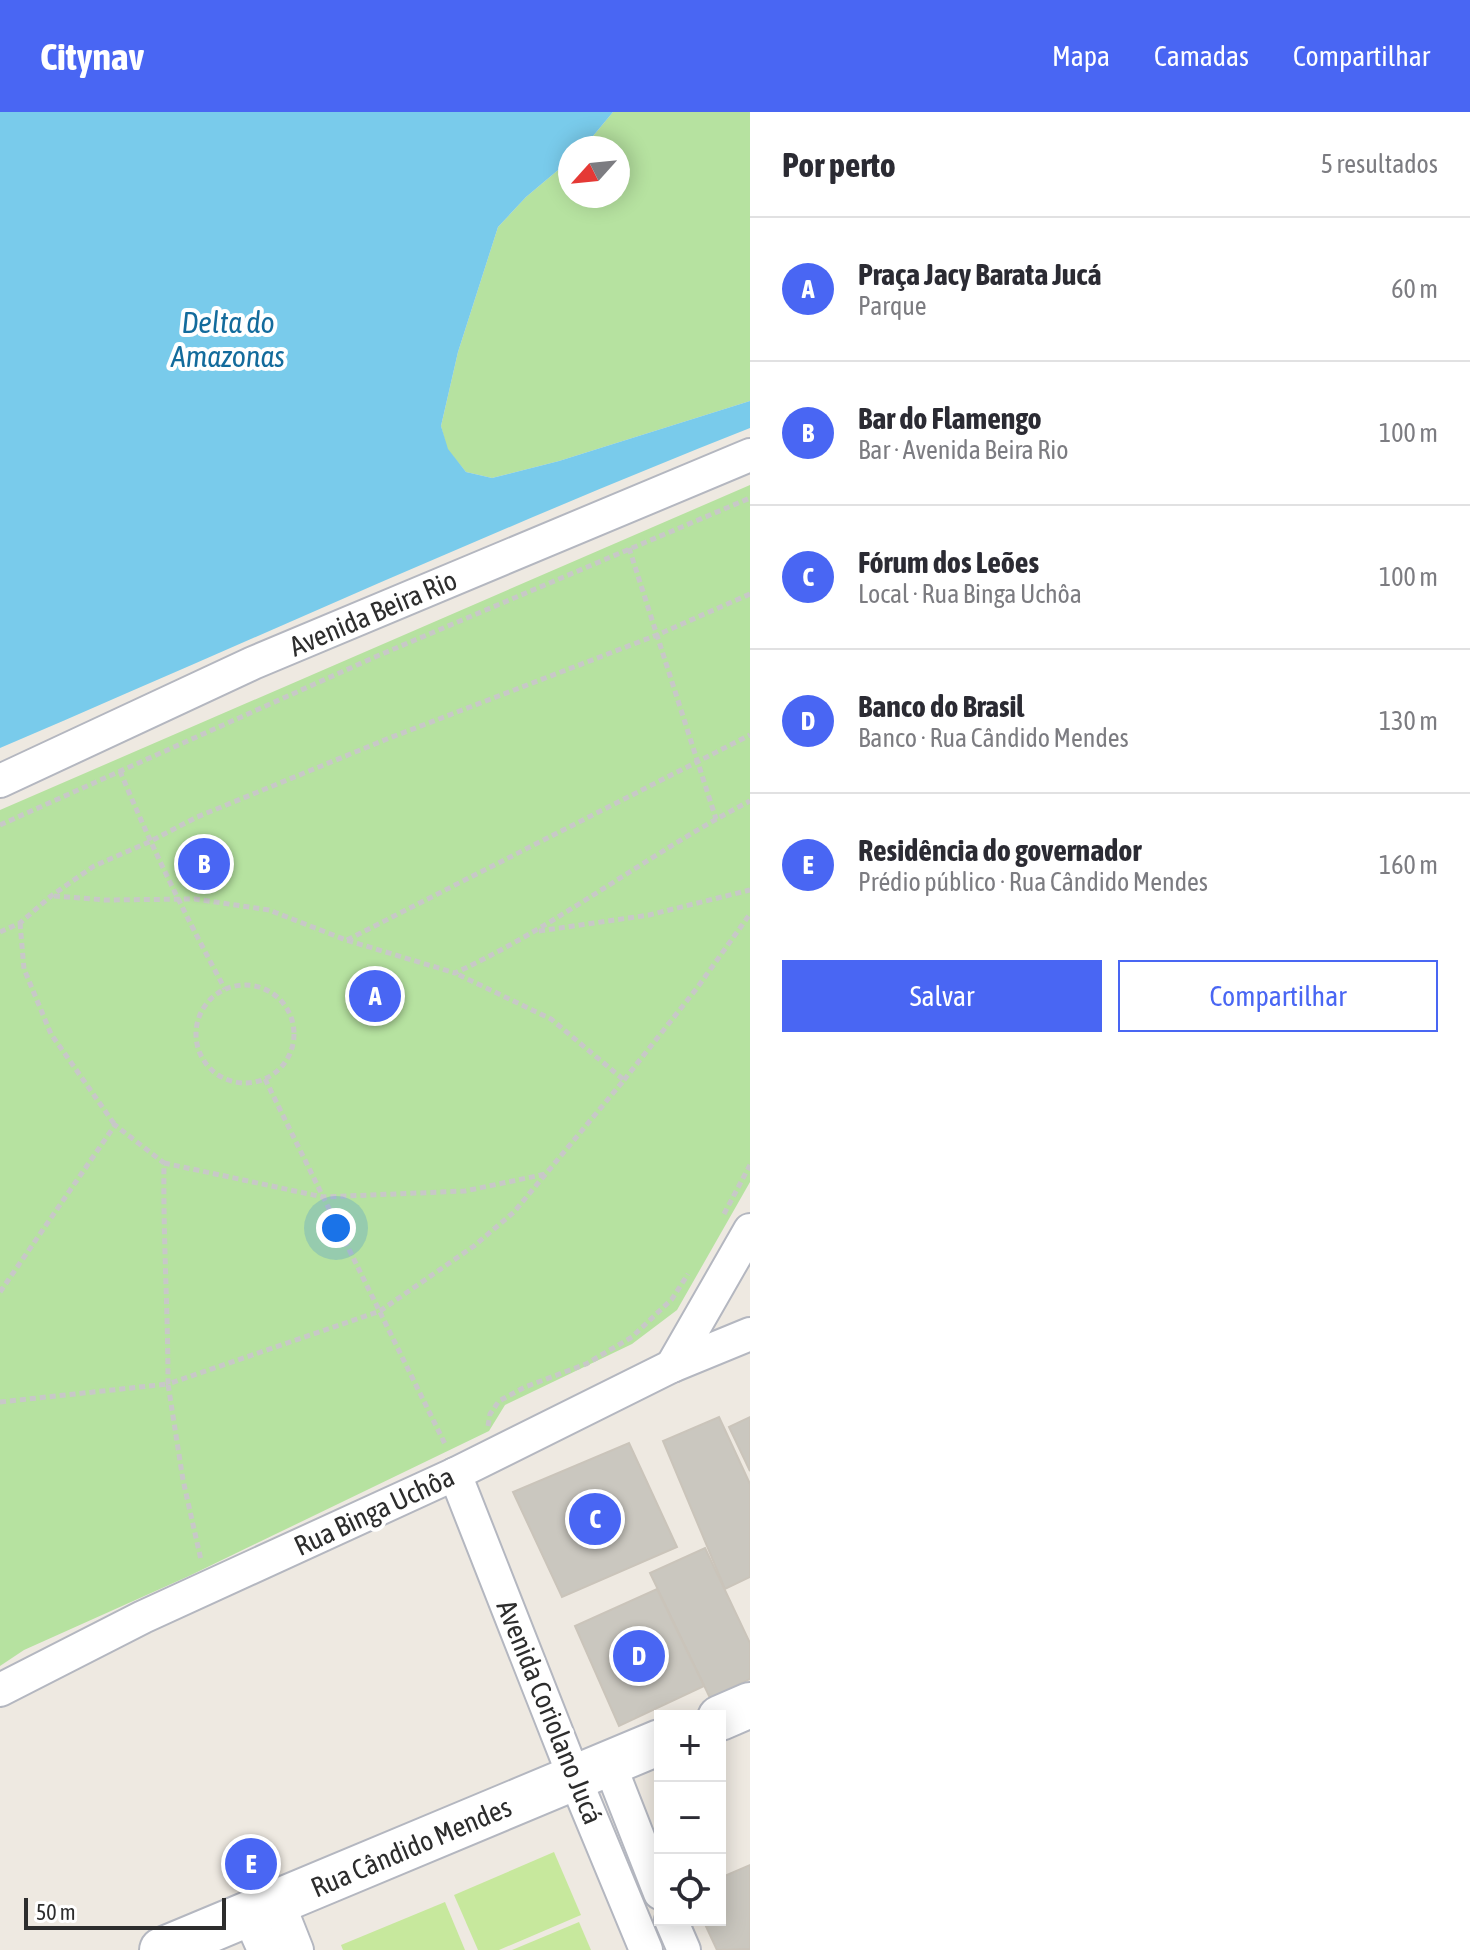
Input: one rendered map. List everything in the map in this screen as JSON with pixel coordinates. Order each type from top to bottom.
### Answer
[{"type":"main road","points":[[726,1715],[750,1705]]},
{"type":"main road","name":"Rua Cândido Mendes","points":[[162,1950],[263,1922],[654,1745]]},
{"type":"street","name":"Avenida Beira Rio","points":[[0,781],[253,663],[750,455]]},
{"type":"street","points":[[672,1366],[736,1222]]},
{"type":"street","name":"Rua Binga Uchôa","points":[[0,1690],[143,1617],[455,1474],[672,1366],[750,1334]]},
{"type":"street","name":"Avenida Coriolano Jucá","points":[[455,1474],[592,1771],[654,1882]]},
{"type":"street","name":"Avenida Coriolano Jucá","points":[[592,1771],[646,1950]]},
{"type":"street","points":[[263,1922],[297,1950]]},
{"type":"street","points":[[674,1926],[684,1950]]},
{"type":"path","points":[[0,825],[375,657],[750,498]]},
{"type":"path","points":[[629,548],[716,819]]},
{"type":"path","points":[[0,932],[20,923],[51,896],[94,866],[227,805],[657,635],[750,594]]},
{"type":"path","points":[[346,940],[750,735]]},
{"type":"path","points":[[120,771],[149,842],[225,989]]},
{"type":"path","points":[[455,973],[536,932],[750,801]]},
{"type":"path","points":[[536,932],[649,915],[750,890]]},
{"type":"path","points":[[51,896],[105,900],[177,899],[269,910],[346,940],[455,973],[551,1019],[624,1080]]},
{"type":"path","points":[[0,1402],[168,1384],[380,1311],[474,1246],[514,1212],[697,988],[750,914]]},
{"type":"path","points":[[20,923],[24,969],[51,1034],[115,1125],[164,1163],[323,1197],[465,1191],[547,1174]]},
{"type":"path","points":[[240,985],[256,986],[282,1001],[290,1014],[294,1030],[288,1059],[278,1071],[265,1079],[250,1083],[220,1077],[201,1053],[197,1023],[203,1009],[225,989],[240,985]]},
{"type":"path","points":[[265,1079],[446,1446],[432,1452]]},
{"type":"path","points":[[0,1292],[115,1125]]},
{"type":"path","points":[[164,1163],[163,1247],[168,1384],[183,1480],[201,1561],[215,1554]]},
{"type":"path","points":[[736,1222],[750,1165]]},
{"type":"path","points":[[475,1432],[489,1426],[490,1414],[499,1401],[525,1387],[586,1364],[632,1337],[672,1299],[694,1263]]},
{"type":"green space","points":[[613,112],[750,112],[750,401],[559,461],[492,478],[466,472],[447,449],[441,426],[458,352],[498,227],[526,197],[558,170],[558,208],[630,208],[630,136],[593,136]]},
{"type":"green space","points":[[750,485],[750,1182],[677,1310],[632,1344],[505,1405],[489,1431],[189,1576],[24,1650],[0,1666],[0,810]]},
{"type":"green space","points":[[554,1852],[581,1915],[499,1950],[478,1950],[454,1895]]},
{"type":"green space","points":[[445,1902],[465,1950],[343,1950],[341,1945]]},
{"type":"green space","points":[[579,1922],[591,1950],[512,1950]]},
{"type":"water","name":"Delta do Amazonas","points":[[0,112],[613,112],[593,136],[558,136],[558,170],[526,197],[498,227],[458,352],[441,426],[448,449],[466,472],[492,478],[559,461],[750,401],[750,428],[467,545],[0,748]]},
{"type":"building","points":[[223,843],[232,866],[186,886],[176,862]]},
{"type":"building","points":[[719,1417],[750,1484],[750,1577],[725,1589],[663,1441]]},
{"type":"building","points":[[750,1417],[750,1471],[729,1427]]},
{"type":"building","points":[[629,1443],[677,1547],[562,1597],[513,1492]]},
{"type":"building","points":[[705,1548],[750,1643],[750,1679],[710,1698],[650,1573]]},
{"type":"building","points":[[657,1589],[704,1686],[619,1726],[575,1626]]},
{"type":"building","points":[[750,1865],[750,1949],[717,1950],[706,1926],[726,1926],[726,1875]]},
{"type":"place","name":"Bar do Flamengo","points":[[204,864]]},
{"type":"place","name":"Praça Jacy Barata Jucá","points":[[375,996]]},
{"type":"place","name":"Fórum dos Leões","points":[[595,1519]]},
{"type":"place","name":"Banco do Brasil","points":[[639,1656]]},
{"type":"place","name":"Residência do governador","points":[[251,1864]]}]
